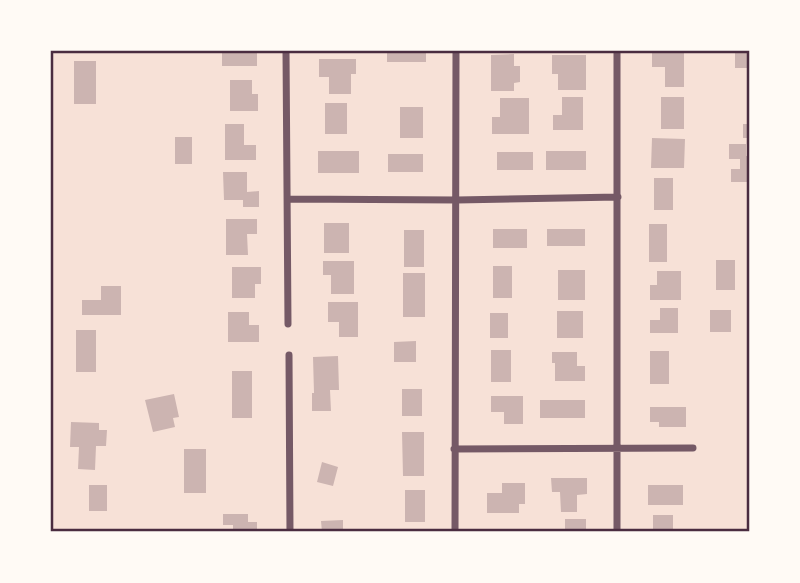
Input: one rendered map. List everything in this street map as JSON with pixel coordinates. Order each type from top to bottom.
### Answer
[{"type":"street","points":[[286,51],[288,324]]},
{"type":"street","points":[[455,532],[456,51]]},
{"type":"street","points":[[617,51],[617,532]]},
{"type":"street","points":[[288,199],[618,197]]},
{"type":"street","points":[[289,355],[290,532]]},
{"type":"street","points":[[454,449],[693,448]]},
{"type":"building","points":[[222,51],[257,52],[257,66],[222,66]]},
{"type":"building","points":[[387,51],[426,51],[426,62],[387,62]]},
{"type":"building","points":[[735,51],[749,51],[749,68],[735,68]]},
{"type":"building","points":[[652,52],[684,53],[684,87],[665,87],[665,67],[652,67]]},
{"type":"building","points":[[514,54],[514,66],[520,66],[520,82],[514,83],[514,91],[491,91],[491,55]]},
{"type":"building","points":[[552,55],[586,55],[586,90],[558,90],[558,74],[552,74]]},
{"type":"building","points":[[319,59],[356,59],[356,74],[351,74],[351,94],[329,94],[329,77],[319,77]]},
{"type":"building","points":[[74,61],[96,61],[96,104],[74,104]]},
{"type":"building","points":[[230,80],[252,80],[252,94],[258,94],[258,111],[230,111]]},
{"type":"building","points":[[562,97],[583,97],[583,130],[553,130],[553,115],[562,115]]},
{"type":"building","points":[[661,97],[684,97],[684,129],[661,129]]},
{"type":"building","points":[[500,98],[529,98],[529,134],[492,134],[492,117],[500,117]]},
{"type":"building","points":[[325,103],[347,103],[347,134],[325,134]]},
{"type":"building","points":[[400,107],[423,107],[423,138],[400,138]]},
{"type":"building","points":[[225,124],[244,124],[244,145],[256,145],[256,160],[225,160]]},
{"type":"building","points":[[743,124],[749,124],[749,138],[743,138]]},
{"type":"building","points":[[175,137],[192,137],[192,164],[175,164]]},
{"type":"building","points":[[652,138],[685,139],[684,168],[651,168]]},
{"type":"building","points":[[729,144],[746,144],[749,182],[731,182],[731,169],[740,169],[740,159],[729,159]]},
{"type":"building","points":[[318,151],[359,151],[359,173],[318,173]]},
{"type":"building","points":[[546,151],[586,151],[586,170],[546,170]]},
{"type":"building","points":[[497,152],[533,152],[533,170],[497,170]]},
{"type":"building","points":[[388,154],[423,154],[423,172],[388,172]]},
{"type":"building","points":[[223,172],[247,172],[247,192],[259,191],[259,207],[243,207],[243,200],[224,200]]},
{"type":"building","points":[[654,178],[673,178],[673,210],[654,210]]},
{"type":"building","points":[[226,219],[257,219],[257,234],[247,234],[248,255],[226,255]]},
{"type":"building","points":[[324,223],[349,223],[349,253],[324,253]]},
{"type":"building","points":[[649,224],[667,224],[667,262],[649,262]]},
{"type":"building","points":[[493,229],[527,229],[527,248],[493,248]]},
{"type":"building","points":[[547,229],[585,229],[585,246],[547,246]]},
{"type":"building","points":[[404,230],[424,230],[424,267],[404,267]]},
{"type":"building","points":[[716,260],[735,260],[735,290],[716,290]]},
{"type":"building","points":[[323,261],[354,261],[354,294],[331,294],[331,275],[323,275]]},
{"type":"building","points":[[493,266],[512,266],[512,298],[493,298]]},
{"type":"building","points":[[232,267],[261,267],[261,284],[255,284],[255,298],[232,298]]},
{"type":"building","points":[[558,270],[585,270],[585,300],[558,300]]},
{"type":"building","points":[[657,271],[681,271],[681,300],[650,300],[650,285],[657,285]]},
{"type":"building","points":[[403,273],[425,273],[425,317],[403,317]]},
{"type":"building","points":[[101,286],[121,286],[121,315],[82,315],[82,300],[101,300]]},
{"type":"building","points":[[328,302],[358,302],[358,337],[339,337],[339,322],[328,322]]},
{"type":"building","points":[[660,308],[678,308],[678,333],[650,333],[650,320],[660,320]]},
{"type":"building","points":[[710,310],[731,310],[731,332],[710,332]]},
{"type":"building","points":[[557,311],[583,311],[583,338],[557,338]]},
{"type":"building","points":[[228,312],[249,312],[249,325],[259,325],[259,342],[228,342]]},
{"type":"building","points":[[490,313],[508,313],[508,338],[490,338]]},
{"type":"building","points":[[76,330],[96,330],[96,372],[76,372]]},
{"type":"building","points":[[416,341],[416,362],[394,362],[394,342]]},
{"type":"building","points":[[491,350],[511,350],[511,382],[491,382]]},
{"type":"building","points":[[650,351],[669,351],[669,384],[650,384]]},
{"type":"building","points":[[552,352],[577,352],[577,366],[585,366],[585,381],[555,381]]},
{"type":"building","points":[[338,356],[339,390],[330,390],[331,411],[312,411],[313,357]]},
{"type":"building","points":[[232,371],[252,371],[252,418],[232,418]]},
{"type":"building","points":[[402,389],[422,389],[422,416],[402,416]]},
{"type":"building","points":[[174,394],[179,417],[173,418],[175,427],[153,432],[145,400]]},
{"type":"building","points":[[491,396],[523,396],[523,424],[504,424],[504,412],[491,412]]},
{"type":"building","points":[[540,400],[585,400],[585,418],[540,418]]},
{"type":"building","points":[[650,407],[686,407],[686,427],[659,427],[659,422],[650,422]]},
{"type":"building","points":[[71,422],[99,423],[99,430],[107,430],[106,446],[96,446],[95,470],[78,469],[79,447],[70,447]]},
{"type":"building","points":[[402,432],[424,432],[424,476],[403,476]]},
{"type":"building","points":[[184,449],[206,449],[206,493],[184,493]]},
{"type":"building","points":[[322,462],[338,467],[333,486],[317,482]]},
{"type":"building","points":[[551,478],[587,478],[587,494],[577,495],[577,512],[561,512],[560,492],[552,492]]},
{"type":"building","points":[[502,483],[525,483],[525,504],[519,504],[519,513],[487,513],[487,493],[502,493]]},
{"type":"building","points":[[89,485],[107,485],[107,511],[89,511]]},
{"type":"building","points":[[648,485],[683,485],[683,505],[648,505]]},
{"type":"building","points":[[405,490],[425,490],[425,522],[405,522]]},
{"type":"building","points":[[223,514],[248,514],[248,522],[257,522],[257,532],[233,532],[233,525],[223,525]]},
{"type":"building","points":[[653,515],[673,515],[673,532],[653,532]]},
{"type":"building","points":[[565,519],[586,519],[586,532],[565,532]]},
{"type":"building","points":[[343,520],[343,532],[322,532],[321,521]]}]
